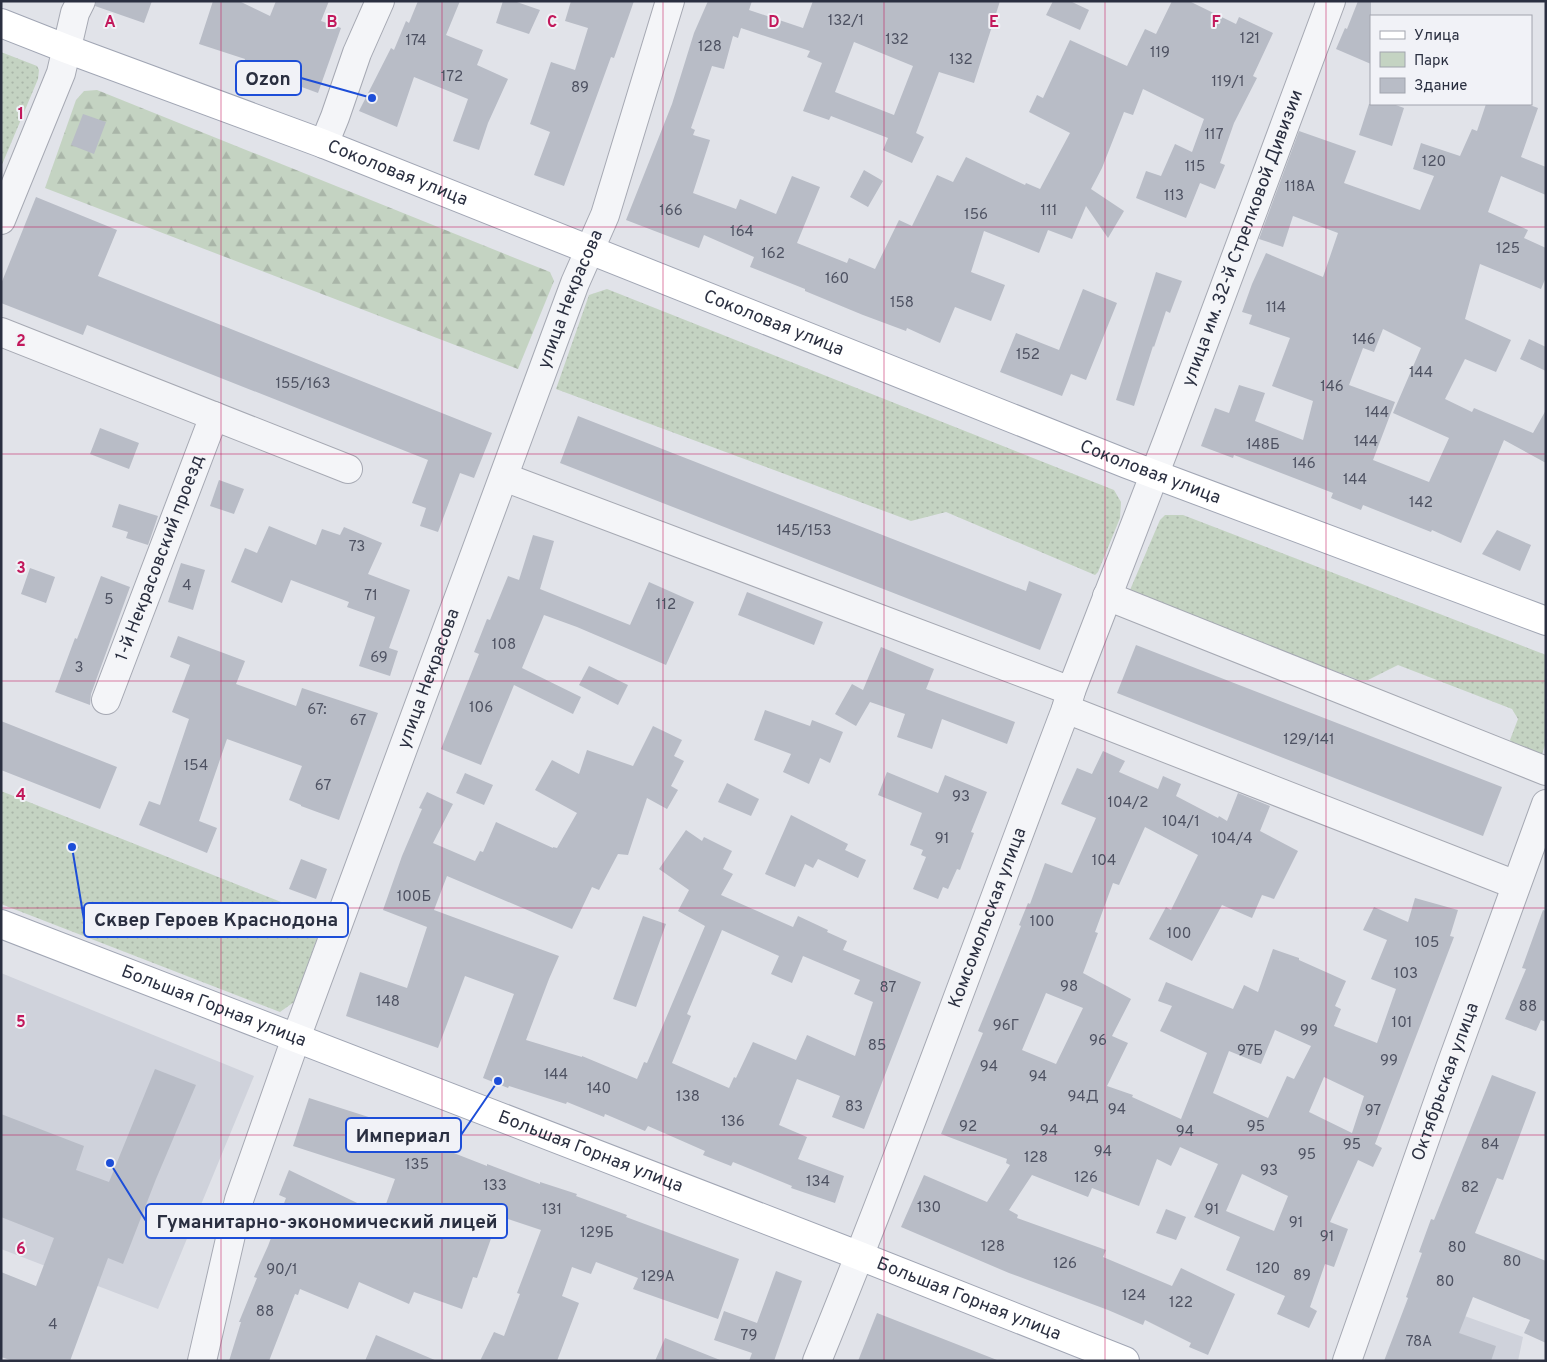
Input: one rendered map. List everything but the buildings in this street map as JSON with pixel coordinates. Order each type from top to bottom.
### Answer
[{"type":"main road","name":"Соколовая улица","points":[[1,23],[67,50],[324,144],[1155,474],[1546,621]]},
{"type":"main road","name":"Большая Горная улица","points":[[1,924],[860,1256],[1125,1361]]},
{"type":"street","points":[[1,220],[61,73],[75,13],[81,1]]},
{"type":"street","points":[[324,144],[357,53],[380,1]]},
{"type":"street","name":"улица Некрасова","points":[[202,1361],[239,1200],[296,1038],[574,283],[605,215],[670,1]]},
{"type":"street","name":"улица им. 32-й Стрелковой Дивизии","points":[[1155,474],[1332,1]]},
{"type":"street","points":[[1,332],[348,470]]},
{"type":"street","name":"1-й Некрасовский проезд","points":[[106,700],[214,416]]},
{"type":"street","name":"Комсомольская улица","points":[[817,1361],[860,1256],[1107,596],[1155,474]]},
{"type":"street","points":[[504,477],[1068,700],[1516,886]]},
{"type":"street","points":[[1107,596],[1546,771]]},
{"type":"street","name":"Октябрьская улица","points":[[1347,1361],[1546,804]]},
{"type":"shaded area","points":[[1,973],[254,1076],[158,1309],[1,1249]]},
{"type":"shaded area","points":[[1459,1314],[1523,1337],[1518,1361],[1442,1361]]},
{"type":"green space","points":[[1,52],[37,66],[39,70],[38,79],[1,167]]},
{"type":"green space","points":[[97,90],[550,272],[554,281],[518,369],[45,188],[76,100],[84,91]]},
{"type":"green space","points":[[607,289],[1114,490],[1121,502],[1120,518],[1098,572],[1095,575],[946,512],[911,521],[556,389],[589,295]]},
{"type":"green space","points":[[1165,515],[1183,515],[1546,655],[1546,742],[1541,757],[1516,749],[1510,740],[1518,719],[1512,709],[1398,665],[1368,680],[1359,680],[1134,596],[1130,590],[1160,520]]},
{"type":"green space","points":[[1,791],[324,919],[294,1002],[280,1012],[1,904]]},
{"type":"place","name":"Ozon","points":[[372,98]]},
{"type":"place","name":"Сквер Героев Краснодона","points":[[72,847]]},
{"type":"place","name":"Империал","points":[[498,1081]]},
{"type":"place","name":"Гуманитарно-экономический лицей","points":[[110,1163]]}]
